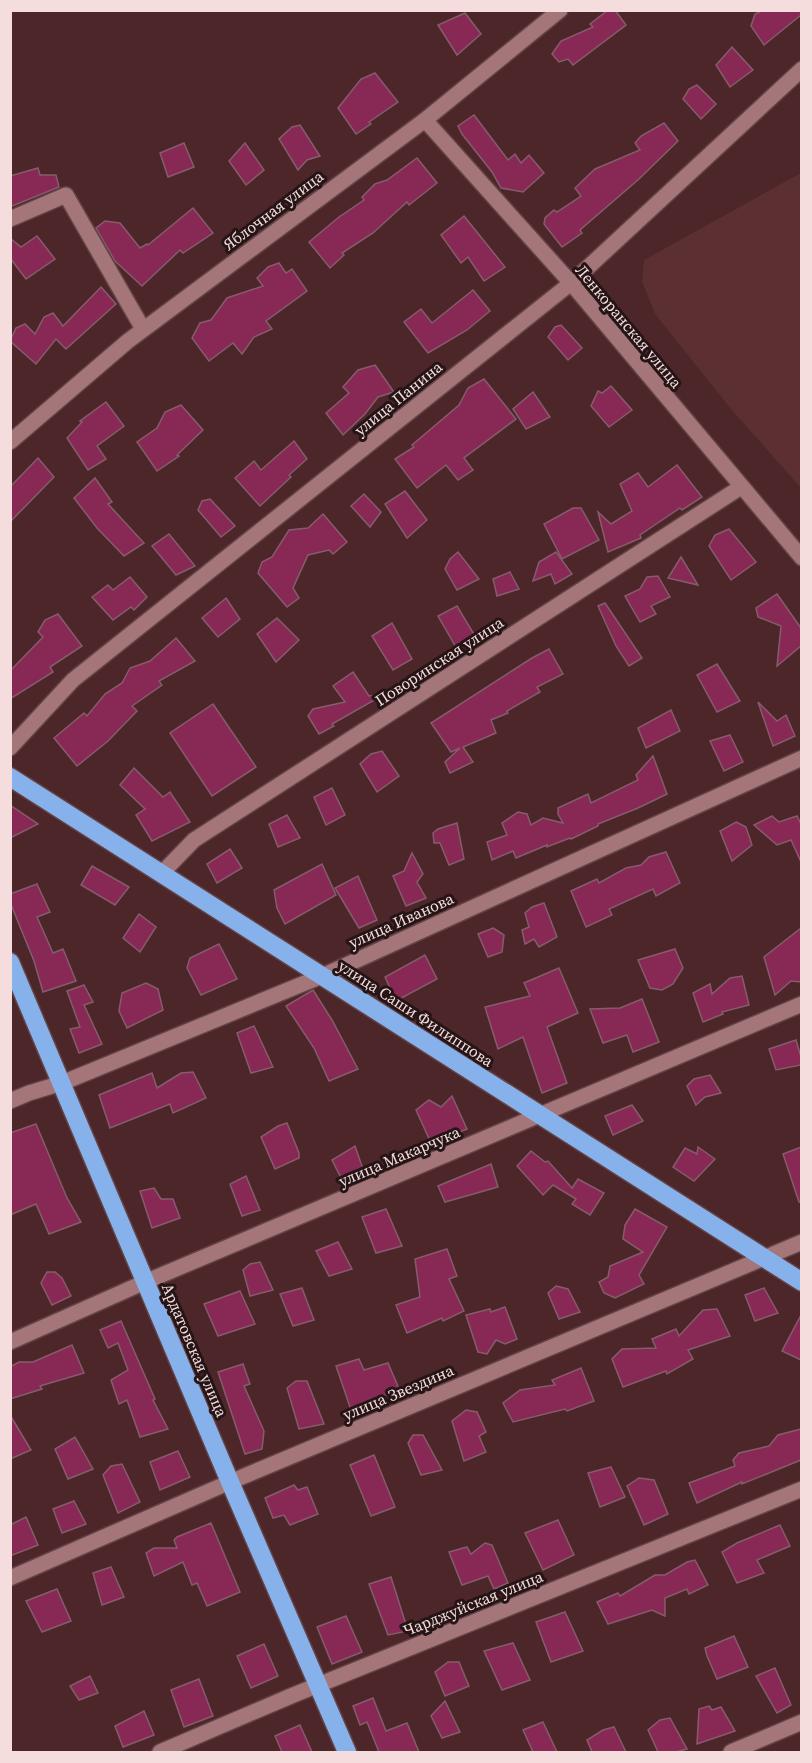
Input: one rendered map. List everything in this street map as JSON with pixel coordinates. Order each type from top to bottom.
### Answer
[{"type":"highway","name":"улица Саши Филиппова","points":[[10,777],[801,1282]]},
{"type":"highway","name":"Ардатовская улица","points":[[10,962],[347,1752]]},
{"type":"street","name":"Яблочная улица","points":[[10,442],[143,329],[425,120],[560,10]]},
{"type":"street","name":"улица Панина","points":[[10,748],[73,680],[571,284],[801,69]]},
{"type":"street","name":"Ленкоранская улица","points":[[425,120],[571,284],[801,558]]},
{"type":"street","points":[[10,219],[66,195],[143,329]]},
{"type":"street","name":"Поворинская улица","points":[[162,873],[194,840],[741,487]]},
{"type":"street","name":"улица Иванова","points":[[10,1101],[62,1083],[322,976],[801,758]]},
{"type":"street","name":"улица Макарчука","points":[[10,1342],[145,1282],[801,1004]]},
{"type":"street","name":"улица Звездина","points":[[10,1578],[230,1482],[801,1242]]},
{"type":"street","name":"Чарджуйская улица","points":[[160,1752],[801,1489]]},
{"type":"street","points":[[731,1752],[801,1722]]},
{"type":"shaded area","points":[[801,173],[801,488],[731,409],[655,314],[642,281],[644,260]]},
{"type":"building","points":[[608,10],[615,10],[626,25],[573,65],[568,59],[559,62],[552,54],[561,41],[593,27],[590,24]]},
{"type":"building","points":[[764,10],[801,10],[801,15],[764,45],[751,26],[755,14]]},
{"type":"building","points":[[465,13],[481,34],[457,55],[438,25]]},
{"type":"building","points":[[732,47],[753,70],[730,87],[716,65]]},
{"type":"building","points":[[375,73],[398,102],[356,134],[338,108],[361,79]]},
{"type":"building","points":[[697,85],[716,104],[701,119],[683,99],[689,89]]},
{"type":"building","points":[[474,115],[508,160],[515,154],[521,163],[529,155],[544,173],[523,192],[501,188],[492,172],[462,134],[458,126]]},
{"type":"building","points":[[664,123],[678,141],[639,179],[580,230],[582,233],[562,247],[544,224],[545,218],[554,210],[557,212],[581,196],[575,188],[595,169],[640,150],[635,143],[641,136]]},
{"type":"building","points":[[300,125],[320,156],[307,160],[298,170],[279,139],[292,127]]},
{"type":"building","points":[[184,143],[194,167],[168,177],[160,153]]},
{"type":"building","points":[[245,143],[264,170],[246,185],[229,161]]},
{"type":"building","points":[[417,158],[437,183],[409,205],[407,202],[373,233],[342,253],[344,255],[330,268],[309,242],[364,200],[362,197],[375,184],[387,180]]},
{"type":"building","points":[[38,168],[40,175],[56,175],[59,187],[10,207],[10,176]]},
{"type":"building","points":[[193,208],[213,233],[183,253],[180,250],[142,286],[115,261],[96,228],[105,221],[120,223],[140,248],[148,245]]},
{"type":"building","points":[[464,216],[505,267],[484,281],[468,257],[461,263],[441,235]]},
{"type":"building","points":[[37,236],[55,259],[26,279],[10,258],[10,238],[21,247]]},
{"type":"building","points":[[279,263],[286,273],[292,269],[307,291],[266,321],[272,329],[254,337],[242,354],[233,343],[209,361],[192,338],[200,323],[211,320],[227,298],[263,286],[257,278],[268,267]]},
{"type":"building","points":[[101,287],[116,304],[66,349],[56,339],[36,364],[10,341],[16,328],[25,324],[35,334],[44,317],[53,313],[63,326]]},
{"type":"building","points":[[473,290],[490,311],[467,330],[428,353],[404,322],[421,309],[432,323]]},
{"type":"building","points":[[561,325],[582,348],[568,360],[548,337],[555,327]]},
{"type":"building","points":[[375,365],[394,392],[378,397],[365,414],[343,435],[326,413],[349,393],[343,387],[358,370]]},
{"type":"building","points":[[484,379],[516,419],[464,458],[473,470],[458,480],[446,465],[417,488],[395,459],[414,447],[412,445],[459,405],[468,388]]},
{"type":"building","points":[[611,386],[632,410],[609,427],[591,406],[598,391],[602,393]]},
{"type":"building","points":[[533,392],[550,417],[526,429],[513,409]]},
{"type":"building","points":[[106,402],[124,426],[97,446],[106,459],[88,470],[67,438],[82,422],[80,421]]},
{"type":"building","points":[[181,405],[203,430],[177,455],[179,456],[157,471],[137,442],[157,428],[165,412]]},
{"type":"building","points":[[294,441],[307,459],[260,506],[235,478],[254,461],[261,470]]},
{"type":"building","points":[[38,458],[54,477],[10,522],[10,487]]},
{"type":"building","points":[[677,465],[702,497],[682,510],[680,508],[640,535],[641,538],[608,552],[598,512],[611,524],[632,511],[620,484],[638,473],[648,487]]},
{"type":"building","points":[[95,478],[112,502],[108,504],[144,543],[124,556],[97,528],[74,498]]},
{"type":"building","points":[[405,491],[427,520],[407,538],[385,504]]},
{"type":"building","points":[[364,494],[381,512],[370,527],[351,506]]},
{"type":"building","points":[[210,499],[235,526],[221,537],[198,510],[202,501]]},
{"type":"building","points":[[573,508],[581,508],[599,540],[562,559],[544,524]]},
{"type":"building","points":[[323,514],[347,542],[333,554],[329,550],[308,555],[293,588],[299,598],[287,607],[258,573],[262,562],[272,557],[289,530],[308,528]]},
{"type":"building","points":[[729,529],[756,562],[731,580],[709,546],[715,535]]},
{"type":"building","points":[[169,534],[195,566],[176,575],[152,546]]},
{"type":"building","points":[[458,552],[479,579],[457,590],[445,569],[450,559]]},
{"type":"building","points":[[556,552],[572,574],[555,584],[551,574],[533,581],[539,562]]},
{"type":"building","points":[[681,557],[698,585],[668,578]]},
{"type":"building","points":[[510,572],[519,589],[497,596],[493,579]]},
{"type":"building","points":[[658,576],[670,597],[651,606],[656,614],[640,622],[625,596],[640,589],[647,577]]},
{"type":"building","points":[[130,577],[147,597],[134,610],[131,607],[113,620],[92,597],[108,585],[113,590]]},
{"type":"building","points":[[777,594],[801,628],[801,646],[777,666],[781,626],[758,617],[756,608]]},
{"type":"building","points":[[226,598],[240,619],[218,637],[202,618]]},
{"type":"building","points":[[605,603],[642,658],[629,666],[616,646],[598,606]]},
{"type":"building","points":[[457,606],[475,636],[457,649],[438,616]]},
{"type":"building","points":[[58,614],[82,646],[50,667],[53,672],[10,699],[10,671],[43,637],[38,632],[45,620]]},
{"type":"building","points":[[277,618],[299,640],[276,662],[257,634]]},
{"type":"building","points":[[392,623],[412,659],[393,670],[372,636]]},
{"type":"building","points":[[176,638],[195,661],[159,681],[162,685],[132,706],[137,711],[108,741],[77,766],[54,738],[84,713],[87,716],[105,694],[122,683],[130,668],[150,661]]},
{"type":"building","points":[[549,649],[563,674],[537,687],[540,692],[507,711],[508,713],[491,720],[496,733],[463,747],[473,762],[450,773],[445,762],[460,748],[451,752],[431,723]]},
{"type":"building","points":[[717,664],[740,701],[717,712],[697,675]]},
{"type":"building","points":[[353,672],[369,696],[376,695],[378,698],[319,734],[308,716],[313,709],[345,702],[333,686]]},
{"type":"building","points":[[758,702],[777,721],[786,715],[795,736],[773,746]]},
{"type":"building","points":[[213,704],[256,767],[212,796],[170,733]]},
{"type":"building","points":[[671,710],[680,731],[646,748],[638,728]]},
{"type":"building","points":[[730,735],[743,762],[724,771],[710,741]]},
{"type":"building","points":[[382,751],[399,776],[377,792],[360,764],[371,754]]},
{"type":"building","points":[[653,756],[667,794],[598,824],[571,839],[547,847],[547,845],[516,858],[513,851],[492,860],[487,842],[507,835],[502,823],[518,812],[527,814],[531,825],[543,818],[563,823],[558,814],[558,808],[588,794],[591,803],[638,780],[636,775]]},
{"type":"building","points":[[134,768],[163,797],[170,792],[190,822],[152,841],[136,815],[145,809],[120,785]]},
{"type":"building","points":[[332,788],[345,815],[326,825],[314,797]]},
{"type":"building","points":[[10,805],[38,824],[10,838]]},
{"type":"building","points":[[287,815],[300,838],[278,847],[269,824]]},
{"type":"building","points":[[772,816],[779,822],[797,816],[801,824],[801,862],[791,840],[777,845],[754,825]]},
{"type":"building","points":[[736,822],[746,827],[752,845],[732,861],[720,831]]},
{"type":"building","points":[[457,823],[464,859],[449,865],[440,843],[434,843],[433,833]]},
{"type":"building","points":[[230,849],[242,868],[217,883],[207,864]]},
{"type":"building","points":[[666,852],[680,883],[656,896],[653,889],[609,909],[612,915],[586,927],[571,891],[597,879],[599,883],[626,868],[641,865],[649,857]]},
{"type":"building","points":[[412,853],[423,874],[417,882],[426,898],[406,906],[393,876],[404,871]]},
{"type":"building","points":[[322,864],[336,895],[285,924],[277,908],[274,890]]},
{"type":"building","points":[[92,866],[129,887],[115,905],[81,885]]},
{"type":"building","points":[[358,876],[377,920],[359,928],[335,888]]},
{"type":"building","points":[[37,884],[50,912],[37,917],[53,953],[63,949],[76,981],[43,992],[34,961],[10,902],[10,894]]},
{"type":"building","points":[[544,903],[557,937],[539,947],[534,939],[525,944],[522,930],[529,927],[525,913],[532,907]]},
{"type":"building","points":[[139,914],[156,927],[140,952],[123,938]]},
{"type":"building","points":[[493,928],[504,935],[502,952],[488,957],[478,934]]},
{"type":"building","points":[[801,928],[801,982],[791,981],[775,995],[764,957]]},
{"type":"building","points":[[219,944],[237,979],[201,995],[187,968],[190,958]]},
{"type":"building","points":[[675,949],[683,968],[673,984],[662,990],[650,988],[638,960]]},
{"type":"building","points":[[425,955],[437,979],[396,1001],[385,977]]},
{"type":"building","points":[[559,968],[578,1013],[547,1027],[567,1083],[542,1093],[523,1037],[498,1049],[485,1007],[530,996],[524,983]]},
{"type":"building","points":[[742,976],[749,1005],[722,1012],[723,1014],[703,1022],[693,993],[710,984],[712,994],[730,978]]},
{"type":"building","points":[[146,983],[158,989],[163,1010],[127,1028],[119,1011],[122,993]]},
{"type":"building","points":[[84,985],[93,1002],[84,1005],[102,1044],[79,1053],[70,1029],[80,1027],[67,991]]},
{"type":"building","points":[[313,990],[358,1069],[329,1081],[314,1048],[286,1006]]},
{"type":"building","points":[[642,999],[659,1042],[633,1052],[627,1035],[603,1043],[590,1009],[620,1008]]},
{"type":"building","points":[[254,1026],[273,1067],[251,1073],[237,1033]]},
{"type":"building","points":[[796,1040],[801,1065],[776,1070],[769,1049]]},
{"type":"building","points":[[193,1072],[206,1098],[173,1113],[170,1104],[110,1128],[99,1095],[152,1073],[157,1088],[181,1073]]},
{"type":"building","points":[[710,1075],[721,1093],[705,1097],[696,1105],[687,1086],[694,1079]]},
{"type":"building","points":[[452,1096],[467,1129],[431,1143],[416,1110],[429,1100],[441,1107]]},
{"type":"building","points":[[632,1105],[643,1121],[613,1135],[605,1116]]},
{"type":"building","points":[[287,1123],[299,1158],[275,1169],[261,1137]]},
{"type":"building","points":[[36,1124],[67,1198],[81,1222],[49,1234],[36,1204],[10,1215],[10,1133]]},
{"type":"building","points":[[355,1146],[365,1175],[344,1184],[332,1160]]},
{"type":"building","points":[[698,1147],[715,1159],[694,1181],[673,1167],[685,1148],[697,1154]]},
{"type":"building","points":[[801,1147],[801,1202],[799,1202],[783,1154]]},
{"type":"building","points":[[531,1151],[545,1162],[548,1161],[572,1188],[578,1179],[604,1193],[590,1215],[572,1204],[576,1199],[553,1185],[543,1195],[517,1166]]},
{"type":"building","points":[[491,1164],[498,1187],[445,1202],[438,1186]]},
{"type":"building","points":[[246,1176],[260,1210],[242,1216],[230,1184]]},
{"type":"building","points":[[154,1188],[161,1199],[173,1199],[180,1218],[152,1228],[140,1191]]},
{"type":"building","points":[[386,1209],[402,1246],[376,1253],[362,1217]]},
{"type":"building","points":[[635,1209],[667,1227],[639,1275],[644,1284],[615,1298],[604,1293],[599,1282],[608,1277],[610,1266],[643,1252],[623,1239],[625,1225]]},
{"type":"building","points":[[338,1242],[352,1269],[329,1276],[316,1251]]},
{"type":"building","points":[[447,1249],[457,1276],[449,1279],[464,1311],[407,1333],[396,1305],[420,1297],[415,1259]]},
{"type":"building","points":[[260,1262],[273,1290],[250,1296],[243,1270],[250,1264]]},
{"type":"building","points":[[47,1272],[55,1272],[62,1278],[71,1296],[52,1305],[41,1283]]},
{"type":"building","points":[[556,1286],[568,1289],[580,1312],[559,1319],[548,1293]]},
{"type":"building","points":[[302,1288],[314,1320],[293,1326],[280,1294]]},
{"type":"building","points":[[764,1288],[778,1313],[755,1321],[745,1295]]},
{"type":"building","points":[[240,1291],[255,1324],[218,1336],[204,1304]]},
{"type":"building","points":[[505,1307],[517,1339],[505,1344],[496,1340],[487,1354],[478,1352],[466,1315],[490,1309],[491,1312]]},
{"type":"building","points":[[717,1309],[730,1336],[688,1350],[693,1359],[667,1374],[666,1371],[623,1387],[612,1359],[622,1349],[656,1348],[652,1339],[676,1329],[679,1336],[703,1310]]},
{"type":"building","points":[[801,1315],[801,1360],[782,1351]]},
{"type":"building","points":[[121,1321],[155,1399],[153,1400],[168,1429],[140,1437],[127,1400],[119,1404],[111,1380],[128,1370],[118,1343],[108,1348],[100,1330]]},
{"type":"building","points":[[72,1345],[84,1373],[40,1386],[42,1389],[10,1399],[10,1367],[19,1362],[33,1362]]},
{"type":"building","points":[[359,1359],[364,1370],[388,1363],[400,1391],[371,1399],[351,1410],[336,1366]]},
{"type":"building","points":[[243,1364],[250,1384],[244,1386],[264,1431],[262,1449],[245,1454],[218,1372]]},
{"type":"building","points":[[581,1368],[594,1401],[567,1411],[565,1409],[513,1422],[503,1403],[520,1390],[555,1385],[552,1380]]},
{"type":"building","points":[[296,1381],[307,1381],[324,1424],[299,1429],[287,1388]]},
{"type":"building","points":[[466,1410],[477,1412],[486,1432],[479,1436],[486,1452],[464,1461],[452,1421]]},
{"type":"building","points":[[10,1415],[31,1450],[10,1459]]},
{"type":"building","points":[[801,1429],[801,1460],[742,1484],[742,1482],[697,1503],[689,1483],[735,1466],[733,1460],[739,1453],[769,1446],[778,1435]]},
{"type":"building","points":[[413,1435],[423,1435],[442,1470],[421,1475],[408,1443]]},
{"type":"building","points":[[75,1437],[93,1469],[68,1479],[55,1449]]},
{"type":"building","points":[[178,1451],[190,1477],[160,1490],[150,1462]]},
{"type":"building","points":[[374,1455],[395,1507],[371,1516],[350,1465]]},
{"type":"building","points":[[122,1464],[140,1502],[118,1513],[103,1475],[111,1466]]},
{"type":"building","points":[[611,1467],[625,1497],[600,1507],[588,1473]]},
{"type":"building","points":[[639,1478],[654,1480],[668,1514],[644,1525],[627,1486]]},
{"type":"building","points":[[294,1485],[298,1490],[307,1487],[318,1514],[290,1525],[284,1515],[273,1518],[265,1498]]},
{"type":"building","points":[[74,1501],[86,1524],[62,1533],[53,1509]]},
{"type":"building","points":[[26,1517],[38,1545],[10,1556],[10,1525]]},
{"type":"building","points":[[558,1520],[574,1555],[543,1570],[525,1533]]},
{"type":"building","points":[[211,1523],[240,1592],[207,1606],[197,1583],[192,1585],[183,1562],[154,1576],[146,1553],[154,1548],[177,1548],[174,1540],[177,1537]]},
{"type":"building","points":[[780,1525],[790,1546],[757,1560],[764,1573],[737,1583],[722,1552],[737,1543]]},
{"type":"building","points":[[485,1543],[492,1545],[508,1583],[494,1589],[488,1576],[462,1585],[449,1552],[467,1547],[471,1554]]},
{"type":"building","points":[[695,1560],[708,1585],[689,1594],[687,1589],[665,1598],[665,1616],[652,1610],[608,1624],[597,1602],[618,1593],[620,1596],[655,1575],[665,1575]]},
{"type":"building","points":[[111,1567],[124,1597],[102,1605],[93,1573]]},
{"type":"building","points":[[391,1577],[408,1631],[388,1635],[369,1584]]},
{"type":"building","points":[[57,1589],[71,1621],[42,1632],[26,1601]]},
{"type":"building","points":[[565,1612],[583,1651],[551,1662],[536,1622]]},
{"type":"building","points":[[346,1616],[362,1652],[332,1664],[317,1627]]},
{"type":"building","points":[[734,1636],[748,1667],[717,1679],[705,1648]]},
{"type":"building","points":[[513,1643],[530,1680],[502,1690],[484,1651]]},
{"type":"building","points":[[264,1644],[278,1676],[251,1688],[237,1656]]},
{"type":"building","points":[[448,1662],[459,1662],[469,1686],[445,1696],[435,1672]]},
{"type":"building","points":[[775,1668],[791,1705],[777,1713],[756,1676]]},
{"type":"building","points":[[90,1676],[98,1693],[79,1700],[70,1686]]},
{"type":"building","points":[[199,1679],[213,1716],[184,1727],[171,1690]]},
{"type":"building","points":[[373,1698],[386,1731],[407,1723],[419,1752],[379,1752],[367,1722],[360,1725],[353,1706]]},
{"type":"building","points":[[445,1701],[460,1732],[442,1738],[431,1716]]},
{"type":"building","points":[[709,1706],[712,1710],[721,1707],[735,1731],[697,1744],[699,1709]]},
{"type":"building","points":[[144,1711],[154,1735],[123,1747],[115,1726]]},
{"type":"building","points":[[670,1718],[687,1749],[676,1752],[658,1752],[648,1730],[660,1720]]},
{"type":"building","points":[[543,1722],[557,1752],[533,1752],[523,1730]]},
{"type":"building","points":[[300,1725],[312,1752],[282,1752],[275,1736]]},
{"type":"building","points":[[614,1727],[626,1752],[592,1752],[587,1740],[603,1730]]}]
